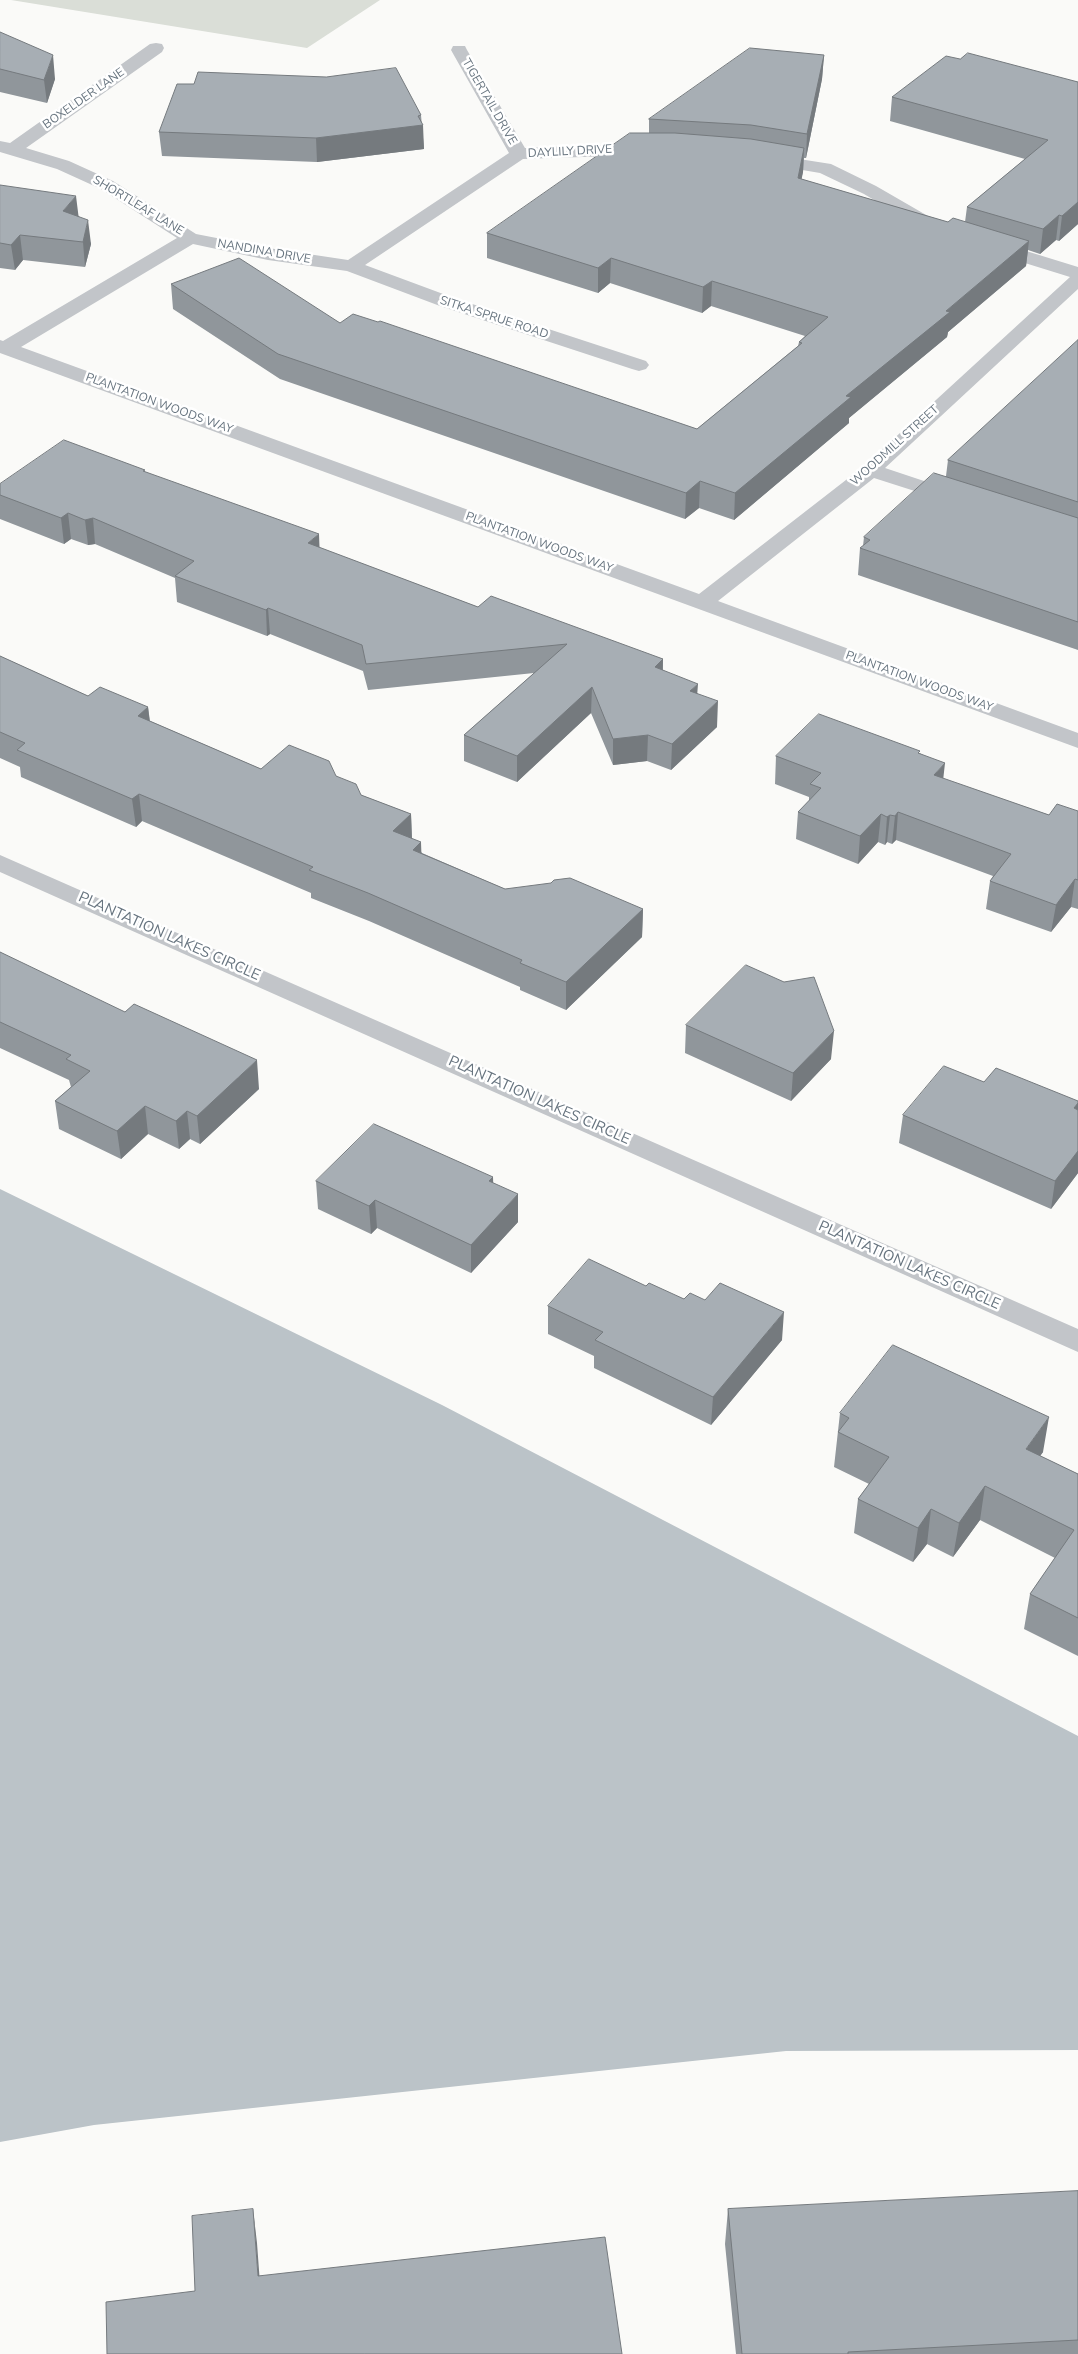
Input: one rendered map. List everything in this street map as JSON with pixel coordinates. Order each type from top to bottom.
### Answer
[{"type":"street","name":"BOXELDER LANE","points":[[6,148],[156,48]]},
{"type":"street","name":"TIGERTAIL DRIVE","points":[[459,50],[519,154]]},
{"type":"street","name":"SHORTLEAF LANE","points":[[6,148],[63,165],[107,185],[190,238]]},
{"type":"street","name":"DAYLILY DRIVE","points":[[519,154],[595,150],[664,150]]},
{"type":"street","points":[[352,266],[519,154]]},
{"type":"street","points":[[750,156],[825,168],[870,190],[921,220],[952,235]]},
{"type":"street","points":[[2,347],[190,238]]},
{"type":"street","name":"NANDINA DRIVE","points":[[190,238],[268,254],[352,266]]},
{"type":"street","points":[[971,241],[1078,273]]},
{"type":"street","name":"SITKA SPRUE ROAD","points":[[352,266],[447,302],[639,365]]},
{"type":"street","name":"WOODMILL STREET","points":[[703,602],[871,470],[1078,279]]},
{"type":"street","name":"PLANTATION WOODS WAY","points":[[2,347],[703,602],[1078,741]]},
{"type":"street","points":[[871,470],[975,504]]},
{"type":"street","name":"PLANTATION LAKES CIRCLE","points":[[0,863],[1078,1341]]},
{"type":"shaded area","points":[[11,0],[380,0],[307,48]]},
{"type":"shaded area","points":[[0,1189],[442,1405],[1078,1736],[1078,2050],[786,2051],[94,2125],[0,2142]]},
{"type":"building","points":[[0,32],[53,55],[44,80],[0,69]]},
{"type":"building","points":[[750,48],[824,55],[807,134],[751,125],[649,119]]},
{"type":"building","points":[[968,53],[1078,82],[1078,202],[1043,229],[967,207],[1048,140],[892,97],[946,56],[960,59]]},
{"type":"building","points":[[396,68],[421,115],[418,116],[423,125],[316,138],[159,132],[177,84],[194,84],[198,72],[326,77]]},
{"type":"building","points":[[630,133],[675,133],[751,139],[804,148],[798,178],[948,222],[953,218],[1029,241],[946,311],[950,312],[846,396],[851,397],[735,493],[700,481],[686,493],[278,354],[171,284],[239,258],[340,323],[353,314],[380,321],[697,429],[802,343],[799,342],[828,317],[712,281],[703,287],[611,258],[598,268],[487,233]]},
{"type":"building","points":[[0,185],[76,196],[63,211],[88,220],[83,242],[20,235],[11,245],[0,243]]},
{"type":"building","points":[[1078,340],[1078,502],[948,460]]},
{"type":"building","points":[[64,440],[145,470],[143,471],[319,534],[308,543],[478,607],[491,596],[663,659],[655,667],[698,684],[690,691],[718,701],[672,744],[648,735],[613,739],[592,687],[517,756],[464,735],[567,644],[366,664],[362,645],[268,608],[266,610],[175,576],[194,561],[93,518],[85,520],[68,513],[61,518],[0,495],[0,484]]},
{"type":"building","points":[[934,473],[1078,518],[1078,622],[860,548],[870,540],[864,537]]},
{"type":"building","points":[[0,656],[88,696],[100,687],[148,707],[138,716],[261,769],[289,745],[329,761],[336,776],[356,784],[361,795],[411,814],[393,831],[421,842],[413,850],[505,889],[551,883],[554,880],[570,878],[643,909],[566,982],[520,963],[522,960],[368,893],[309,870],[313,867],[139,794],[132,799],[17,750],[25,743],[0,732]]},
{"type":"building","points":[[819,714],[920,751],[918,753],[945,763],[934,775],[1049,815],[1057,804],[1078,811],[1078,880],[1075,879],[1056,905],[990,881],[1011,854],[898,812],[895,816],[890,815],[887,817],[881,814],[860,836],[798,812],[821,788],[810,784],[821,773],[776,756]]},
{"type":"building","points":[[0,952],[125,1012],[134,1004],[257,1060],[197,1116],[187,1111],[176,1121],[145,1106],[117,1131],[55,1101],[90,1071],[66,1059],[71,1055],[0,1022]]},
{"type":"building","points":[[746,965],[784,982],[814,977],[834,1031],[793,1073],[686,1025]]},
{"type":"building","points":[[944,1066],[984,1082],[996,1068],[1078,1101],[1074,1108],[1078,1110],[1078,1151],[1055,1181],[903,1115]]},
{"type":"building","points":[[374,1124],[493,1177],[489,1181],[518,1194],[471,1245],[375,1200],[369,1206],[316,1181]]},
{"type":"building","points":[[589,1259],[646,1286],[649,1283],[684,1299],[690,1293],[705,1300],[720,1283],[784,1312],[713,1397],[595,1340],[603,1332],[548,1306]]},
{"type":"building","points":[[893,1345],[1049,1417],[1026,1449],[1078,1474],[1078,1618],[1030,1594],[1074,1530],[985,1486],[959,1523],[931,1509],[918,1528],[858,1499],[889,1457],[838,1432],[849,1418],[840,1413]]},
{"type":"building","points":[[1078,2191],[1078,2340],[848,2352],[848,2354],[742,2354],[728,2209]]},
{"type":"building","points":[[253,2209],[258,2276],[605,2237],[622,2354],[107,2354],[106,2302],[195,2291],[192,2216]]}]
